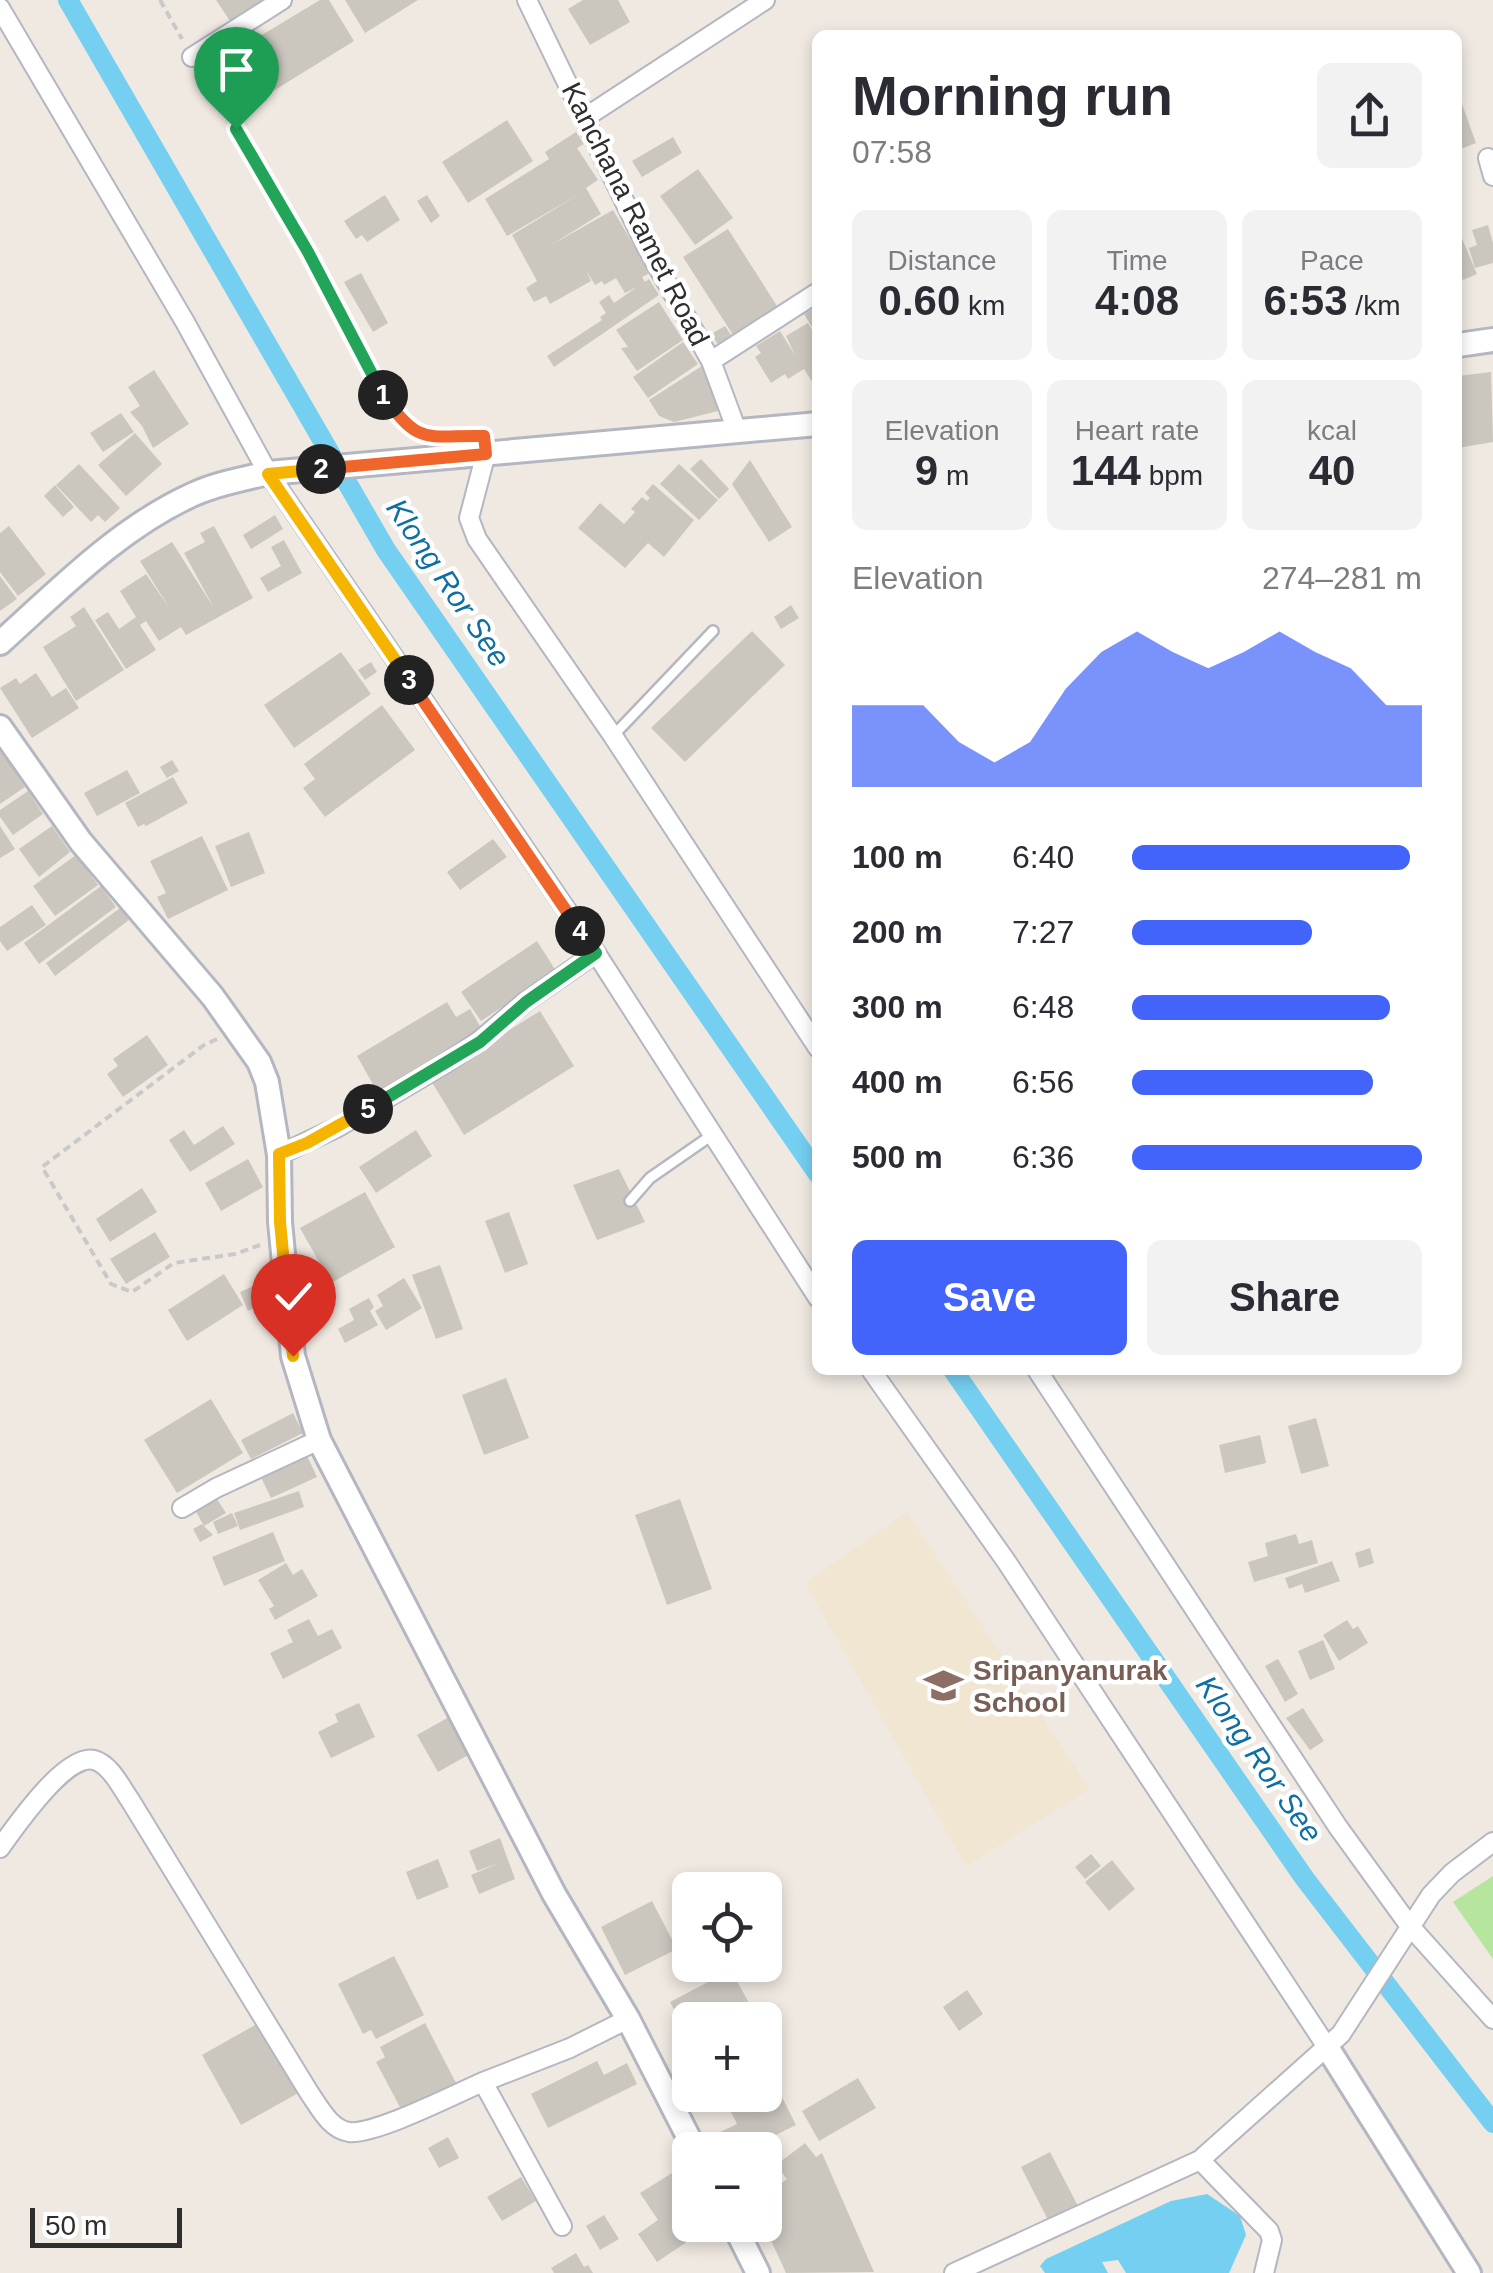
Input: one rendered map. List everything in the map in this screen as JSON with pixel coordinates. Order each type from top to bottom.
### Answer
[{"type":"street","points":[[192,57],[282,0]]},
{"type":"street","points":[[586,117],[765,0]]},
{"type":"street","name":"Kanchana Ramet Road","points":[[532,2],[646,246],[711,360],[737,432]]},
{"type":"street","points":[[0,8],[175,305],[268,474],[596,953],[812,1289]]},
{"type":"street","points":[[711,360],[812,296]]},
{"type":"street","points":[[1462,344],[1493,340]]},
{"type":"street","points":[[0,643],[103,552],[160,512],[215,486],[295,471],[812,425]]},
{"type":"street","points":[[486,454],[469,518],[471,528],[812,1039]]},
{"type":"street","points":[[0,726],[81,842],[252,1049],[267,1082],[279,1154],[281,1232],[293,1356],[319,1440],[554,1894],[628,2019],[687,2132]]},
{"type":"street","points":[[279,1154],[338,1127],[480,1042],[526,1002],[596,953]]},
{"type":"street","points":[[875,1375],[1334,2040],[1469,2273]]},
{"type":"street","points":[[1040,1375],[1406,1930],[1493,2019]]},
{"type":"street","points":[[182,1508],[319,1440]]},
{"type":"street","points":[[0,1848],[73,1764],[88,1759],[99,1761],[130,1800],[310,2094],[336,2126],[349,2132],[376,2127],[570,2048],[628,2019]]},
{"type":"street","points":[[954,2273],[1200,2160],[1334,2040],[1431,1895],[1452,1873],[1493,1842]]},
{"type":"street","points":[[483,2082],[562,2226]]},
{"type":"street","points":[[1200,2160],[1269,2231],[1272,2240],[1264,2273]]},
{"type":"street","points":[[742,2242],[758,2273]]},
{"type":"lane","points":[[613,736],[713,631]]},
{"type":"lane","points":[[630,1201],[650,1178],[712,1136]]},
{"type":"path","points":[[160,0],[308,252],[382,393],[408,427],[417,434],[434,437]]},
{"type":"path","points":[[236,1027],[204,1046],[42,1167],[111,1284],[132,1292],[174,1264],[235,1254],[281,1232]]},
{"type":"shaded area","name":"Sripanyanurak School","points":[[907,1512],[1090,1789],[966,1866],[805,1583]]},
{"type":"green space","points":[[1493,1876],[1493,1959],[1453,1902]]},
{"type":"water","points":[[1207,2194],[1240,2216],[1246,2235],[1229,2273],[1126,2273],[1118,2260],[1102,2262],[1108,2273],[1045,2273],[1040,2266],[1046,2259],[1171,2201]]},
{"type":"building","points":[[216,0],[263,0],[230,21]]},
{"type":"building","points":[[320,0],[329,0],[354,41],[270,93],[242,47]]},
{"type":"building","points":[[345,0],[418,0],[365,33]]},
{"type":"building","points":[[583,0],[618,0],[630,22],[590,45],[568,9]]},
{"type":"building","points":[[1462,104],[1476,143],[1462,148]]},
{"type":"building","points":[[507,120],[533,161],[468,203],[442,162]]},
{"type":"building","points":[[576,132],[584,144],[577,148],[598,180],[586,188],[601,214],[551,245],[613,210],[650,273],[642,277],[645,282],[649,279],[659,295],[554,367],[547,356],[602,320],[600,317],[606,313],[599,302],[609,295],[614,303],[637,287],[625,293],[616,278],[595,285],[586,270],[591,281],[550,304],[546,296],[534,302],[526,288],[537,281],[512,235],[581,193],[507,236],[485,199],[549,159],[545,152]]},
{"type":"building","points":[[673,137],[682,153],[642,177],[632,161]]},
{"type":"building","points":[[698,169],[733,218],[695,245],[660,196]]},
{"type":"building","points":[[385,195],[400,220],[367,242],[362,235],[356,239],[344,221]]},
{"type":"building","points":[[427,195],[440,216],[431,223],[417,201]]},
{"type":"building","points":[[1488,225],[1493,263],[1475,268],[1469,248],[1477,245],[1472,230]]},
{"type":"building","points":[[728,229],[777,306],[733,335],[683,257]]},
{"type":"building","points":[[1462,238],[1477,274],[1462,278]]},
{"type":"building","points":[[361,273],[388,323],[373,332],[344,282]]},
{"type":"building","points":[[659,302],[683,340],[637,371],[621,348],[628,347],[616,330]]},
{"type":"building","points":[[812,309],[812,327],[804,314]]},
{"type":"building","points":[[808,323],[812,330],[812,382],[804,369],[771,383],[755,357],[761,353],[756,346],[780,331],[795,355],[786,336]]},
{"type":"building","points":[[725,326],[733,338],[719,346],[711,334]]},
{"type":"building","points":[[683,342],[698,364],[648,398],[633,377]]},
{"type":"building","points":[[702,366],[710,377],[718,411],[674,422],[659,416],[649,400]]},
{"type":"building","points":[[154,370],[189,424],[153,448],[130,412],[140,406],[128,387]]},
{"type":"building","points":[[1491,372],[1493,442],[1462,447],[1462,376]]},
{"type":"building","points":[[121,413],[134,432],[103,452],[90,433]]},
{"type":"building","points":[[135,433],[162,464],[126,496],[98,465]]},
{"type":"building","points":[[701,459],[729,489],[719,499],[690,469]]},
{"type":"building","points":[[750,460],[792,527],[769,542],[732,484]]},
{"type":"building","points":[[79,464],[120,508],[105,522],[98,515],[91,522],[56,485]]},
{"type":"building","points":[[679,464],[718,500],[699,520],[660,484]]},
{"type":"building","points":[[653,484],[694,520],[664,557],[648,543],[625,568],[578,528],[600,503],[624,524],[642,497],[647,501],[650,498],[645,493]]},
{"type":"building","points":[[55,485],[74,507],[63,517],[44,496]]},
{"type":"building","points":[[275,515],[283,529],[251,549],[243,535]]},
{"type":"building","points":[[9,526],[46,574],[18,596],[0,572],[0,533]]},
{"type":"building","points":[[214,526],[253,598],[186,635],[181,627],[159,641],[146,621],[140,625],[156,650],[126,669],[95,620],[108,612],[119,629],[136,617],[120,591],[146,574],[170,609],[140,561],[172,542],[214,608],[184,553],[205,542],[200,533]]},
{"type":"building","points":[[284,540],[302,573],[268,592],[260,578],[281,566],[271,547]]},
{"type":"building","points":[[0,576],[17,599],[0,611]]},
{"type":"building","points":[[791,605],[799,618],[781,629],[774,617]]},
{"type":"building","points":[[84,607],[124,670],[76,701],[43,647],[76,626],[70,617]]},
{"type":"building","points":[[752,631],[785,665],[685,762],[651,728]]},
{"type":"building","points":[[341,652],[371,694],[294,748],[264,705]]},
{"type":"building","points":[[371,662],[377,672],[365,680],[358,670]]},
{"type":"building","points":[[36,673],[52,697],[66,688],[79,708],[32,738],[0,688],[16,678],[20,684]]},
{"type":"building","points":[[382,705],[415,750],[325,817],[303,788],[315,779],[304,764]]},
{"type":"building","points":[[0,749],[25,787],[0,804]]},
{"type":"building","points":[[172,760],[179,771],[167,778],[160,767]]},
{"type":"building","points":[[127,770],[140,793],[97,816],[84,793]]},
{"type":"building","points":[[173,777],[188,803],[138,827],[125,803]]},
{"type":"building","points":[[28,791],[43,814],[13,835],[0,817],[0,810]]},
{"type":"building","points":[[0,826],[15,849],[0,858]]},
{"type":"building","points":[[52,826],[70,852],[39,877],[19,849]]},
{"type":"building","points":[[249,832],[265,873],[231,887],[215,846]]},
{"type":"building","points":[[202,836],[228,890],[168,919],[157,897],[166,893],[150,861]]},
{"type":"building","points":[[493,839],[507,857],[460,890],[447,872]]},
{"type":"building","points":[[76,855],[98,885],[55,916],[33,886]]},
{"type":"building","points":[[101,886],[116,907],[39,964],[24,943]]},
{"type":"building","points":[[32,905],[46,925],[7,951],[0,941],[0,927]]},
{"type":"building","points":[[120,908],[129,920],[55,976],[46,963]]},
{"type":"building","points":[[537,941],[556,971],[481,1021],[461,992]]},
{"type":"building","points":[[447,1002],[456,1017],[470,1009],[484,1033],[379,1095],[357,1056]]},
{"type":"building","points":[[540,1011],[574,1066],[464,1135],[430,1079]]},
{"type":"building","points":[[147,1035],[168,1065],[123,1097],[107,1074],[118,1066],[113,1059]]},
{"type":"building","points":[[223,1126],[235,1144],[190,1172],[169,1140],[184,1130],[194,1145]]},
{"type":"building","points":[[416,1130],[432,1156],[376,1193],[359,1167]]},
{"type":"building","points":[[248,1159],[263,1187],[221,1211],[205,1183]]},
{"type":"building","points":[[619,1169],[645,1222],[597,1240],[573,1185]]},
{"type":"building","points":[[142,1188],[157,1212],[110,1242],[96,1219]]},
{"type":"building","points":[[365,1192],[395,1247],[331,1283],[300,1228]]},
{"type":"building","points":[[509,1212],[528,1264],[505,1273],[485,1221]]},
{"type":"building","points":[[155,1232],[170,1257],[126,1284],[110,1259]]},
{"type":"building","points":[[440,1265],[463,1329],[436,1339],[412,1275]]},
{"type":"building","points":[[224,1274],[243,1305],[187,1341],[168,1310]]},
{"type":"building","points":[[404,1278],[422,1308],[386,1330],[375,1311],[383,1306],[377,1295]]},
{"type":"building","points":[[258,1284],[266,1302],[248,1311],[240,1292]]},
{"type":"building","points":[[369,1298],[374,1307],[370,1311],[378,1325],[345,1343],[338,1329],[354,1320],[349,1309]]},
{"type":"building","points":[[506,1378],[529,1438],[484,1455],[462,1395]]},
{"type":"building","points":[[211,1399],[243,1453],[177,1493],[144,1440]]},
{"type":"building","points":[[293,1413],[303,1433],[251,1459],[241,1440]]},
{"type":"building","points":[[1316,1418],[1329,1466],[1301,1474],[1288,1426]]},
{"type":"building","points":[[1260,1435],[1266,1463],[1225,1473],[1219,1445]]},
{"type":"building","points":[[304,1449],[317,1477],[271,1498],[258,1471]]},
{"type":"building","points":[[299,1491],[304,1507],[240,1530],[234,1513]]},
{"type":"building","points":[[215,1496],[226,1513],[204,1526],[194,1508]]},
{"type":"building","points":[[680,1499],[712,1589],[667,1605],[635,1515]]},
{"type":"building","points":[[232,1513],[238,1526],[218,1534],[213,1522]]},
{"type":"building","points":[[202,1524],[213,1535],[200,1542],[193,1529]]},
{"type":"building","points":[[273,1532],[285,1561],[224,1586],[212,1557]]},
{"type":"building","points":[[1296,1534],[1299,1544],[1312,1540],[1318,1563],[1254,1582],[1248,1562],[1268,1556],[1265,1543]]},
{"type":"building","points":[[1370,1548],[1374,1563],[1359,1568],[1355,1553]]},
{"type":"building","points":[[1332,1561],[1340,1581],[1305,1593],[1302,1584],[1289,1589],[1285,1578]]},
{"type":"building","points":[[286,1563],[293,1575],[302,1569],[318,1596],[275,1620],[269,1609],[274,1606],[258,1580]]},
{"type":"building","points":[[309,1619],[318,1636],[332,1629],[342,1648],[283,1679],[270,1653],[293,1642],[287,1630]]},
{"type":"building","points":[[1347,1620],[1353,1629],[1358,1626],[1368,1643],[1339,1661],[1323,1635]]},
{"type":"building","points":[[1323,1640],[1335,1669],[1310,1680],[1298,1651]]},
{"type":"building","points":[[1278,1659],[1298,1694],[1285,1702],[1265,1666]]},
{"type":"building","points":[[359,1703],[375,1737],[331,1758],[318,1732],[338,1722],[335,1714]]},
{"type":"building","points":[[1303,1708],[1324,1741],[1310,1750],[1286,1718]]},
{"type":"building","points":[[449,1717],[470,1754],[438,1772],[417,1735]]},
{"type":"building","points":[[500,1838],[515,1879],[479,1894],[471,1875],[499,1863],[477,1871],[469,1851]]},
{"type":"building","points":[[1091,1854],[1101,1866],[1085,1879],[1075,1867]]},
{"type":"building","points":[[438,1859],[449,1887],[417,1900],[406,1872]]},
{"type":"building","points":[[1112,1860],[1135,1889],[1109,1911],[1085,1882]]},
{"type":"building","points":[[652,1901],[672,1939],[672,1952],[625,1975],[601,1927]]},
{"type":"building","points":[[394,1956],[424,2015],[376,2039],[371,2030],[363,2034],[338,1984]]},
{"type":"building","points":[[708,1982],[738,1982],[748,2002],[672,2002],[672,2006],[670,2002]]},
{"type":"building","points":[[967,1990],[983,2014],[959,2031],[943,2007]]},
{"type":"building","points":[[262,2021],[302,2091],[241,2125],[202,2055]]},
{"type":"building","points":[[425,2023],[456,2083],[402,2111],[376,2062],[385,2057],[380,2047]]},
{"type":"building","points":[[597,2061],[604,2075],[627,2063],[637,2084],[548,2128],[531,2094]]},
{"type":"building","points":[[858,2078],[876,2108],[819,2141],[802,2111]]},
{"type":"building","points":[[782,2097],[796,2125],[782,2132],[720,2132],[737,2124],[731,2112],[782,2112]]},
{"type":"building","points":[[448,2137],[459,2158],[439,2168],[428,2148]]},
{"type":"building","points":[[805,2143],[816,2157],[822,2153],[874,2272],[786,2273],[772,2242],[782,2242],[782,2183],[787,2179],[782,2173],[782,2160]]},
{"type":"building","points":[[1050,2152],[1078,2206],[1049,2222],[1021,2167]]},
{"type":"building","points":[[672,2173],[672,2242],[687,2242],[657,2262],[638,2234],[658,2220],[640,2193]]},
{"type":"building","points":[[521,2177],[536,2201],[502,2221],[487,2197]]},
{"type":"building","points":[[604,2215],[619,2239],[600,2250],[586,2226]]},
{"type":"building","points":[[576,2253],[593,2273],[554,2273],[551,2268]]},
{"type":"waterway","name":"Klong Ror See","points":[[68,0],[386,550],[812,1165]]},
{"type":"waterway","name":"Klong Ror See","points":[[956,1375],[1305,1879],[1493,2123]]},
{"type":"place","name":"Sripanyanurak School","points":[[943,1686]]},
{"type":"route","points":[[236,129],[308,252],[366,367],[399,417],[425,437],[484,436],[486,454],[268,474],[596,953],[526,1002],[480,1042],[338,1127],[279,1154],[280,1222],[293,1356]]}]
